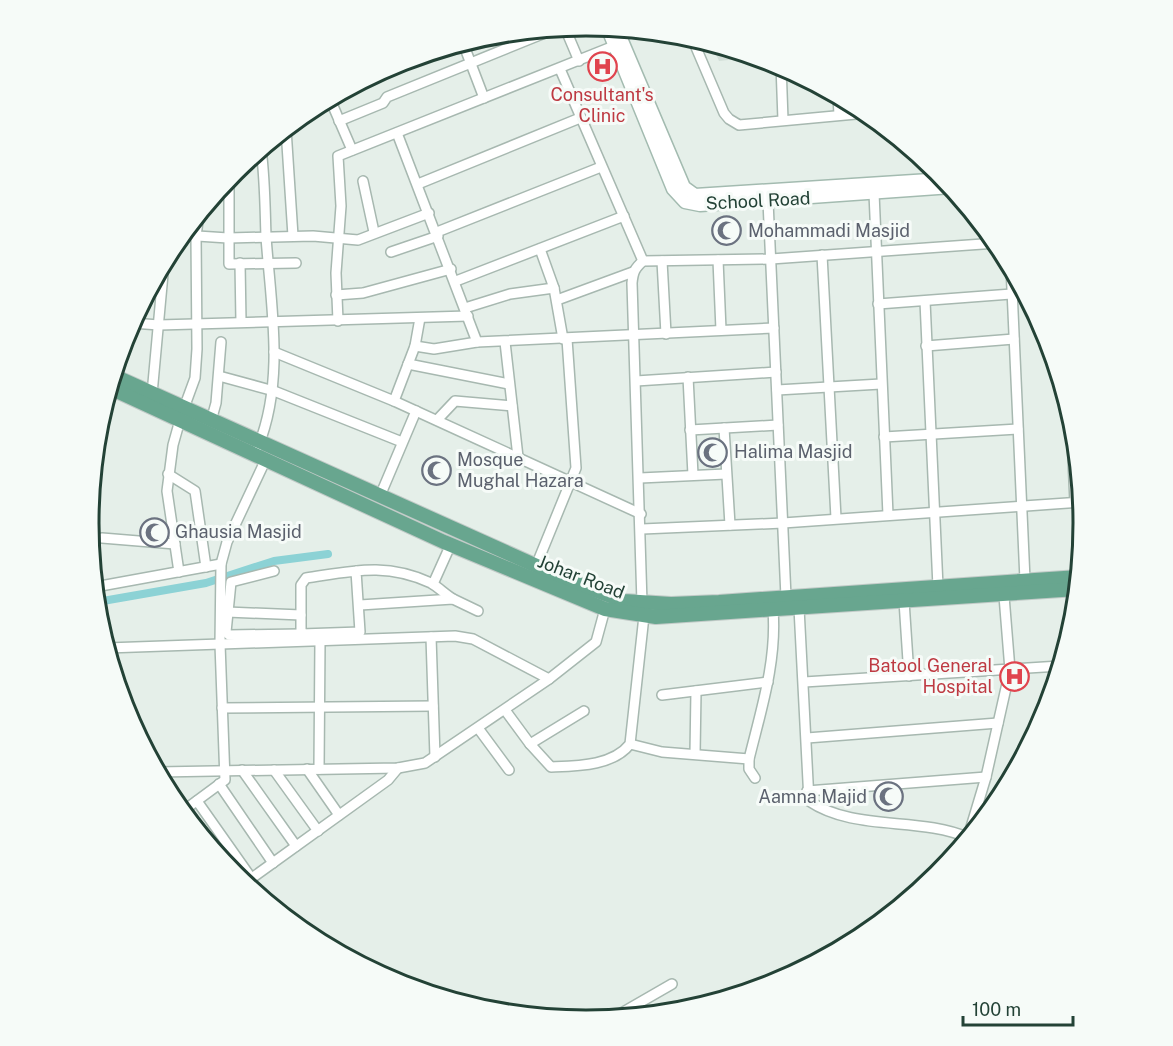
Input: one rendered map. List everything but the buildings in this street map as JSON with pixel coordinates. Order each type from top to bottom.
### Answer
[{"type":"main road","name":"Johar Road","points":[[121,379],[152,394],[182,414],[211,421],[260,452],[380,496],[536,566],[643,610],[786,597],[1070,578]]},
{"type":"main road","name":"Johar Road","points":[[118,391],[182,414],[451,544],[605,609],[773,610],[1069,590]]},
{"type":"street","points":[[569,37],[579,61]]},
{"type":"street","name":"School Road","points":[[611,37],[673,189],[685,202],[700,205],[728,199],[932,180]]},
{"type":"street","name":"School Road","points":[[621,37],[684,187],[694,195],[768,201],[940,188]]},
{"type":"street","points":[[339,121],[383,103],[387,97],[528,40]]},
{"type":"street","points":[[338,321],[336,295],[340,240],[338,156],[614,46]]},
{"type":"street","points":[[697,49],[724,113],[739,125],[851,114]]},
{"type":"street","points":[[466,51],[484,98]]},
{"type":"street","points":[[560,69],[643,261]]},
{"type":"street","points":[[781,77],[783,120]]},
{"type":"street","points":[[839,106],[839,115]]},
{"type":"street","points":[[333,107],[352,150]]},
{"type":"street","points":[[418,184],[580,118]]},
{"type":"street","points":[[397,133],[456,281],[477,342]]},
{"type":"street","points":[[287,140],[293,236]]},
{"type":"street","points":[[190,805],[225,780],[220,644],[221,568],[227,542],[260,452],[274,391],[273,322],[262,160]]},
{"type":"street","points":[[390,252],[601,167]]},
{"type":"street","points":[[363,181],[374,232]]},
{"type":"street","points":[[874,193],[888,515]]},
{"type":"street","points":[[228,194],[228,263],[296,263]]},
{"type":"street","points":[[768,201],[786,597]]},
{"type":"street","points":[[196,236],[228,238],[293,236],[358,240],[429,213]]},
{"type":"street","points":[[456,281],[624,216]]},
{"type":"street","points":[[178,572],[167,491],[168,474],[182,414],[195,378],[198,349],[197,232]]},
{"type":"street","points":[[557,300],[633,272],[643,261],[771,259],[985,244]]},
{"type":"street","points":[[536,566],[576,468],[565,339],[554,288],[540,249]]},
{"type":"street","points":[[822,255],[836,518]]},
{"type":"street","points":[[718,260],[721,330]]},
{"type":"street","points":[[663,261],[666,334]]},
{"type":"street","points":[[240,263],[241,322]]},
{"type":"street","points":[[336,295],[363,294],[451,269]]},
{"type":"street","points":[[505,710],[530,744],[551,767],[602,761],[624,752],[630,744],[643,610],[642,514],[633,272]]},
{"type":"street","points":[[152,394],[161,287]]},
{"type":"street","points":[[1012,287],[1025,580]]},
{"type":"street","points":[[143,324],[159,326],[420,318],[466,312],[510,294],[554,288]]},
{"type":"street","points":[[878,304],[1015,294]]},
{"type":"street","points":[[925,301],[938,587]]},
{"type":"street","points":[[394,401],[415,346],[420,318]]},
{"type":"street","points":[[415,346],[434,349],[477,342],[774,328]]},
{"type":"street","points":[[926,346],[1014,339]]},
{"type":"street","points":[[211,421],[219,376],[221,342]]},
{"type":"street","points":[[505,342],[518,457]]},
{"type":"street","points":[[273,352],[394,401],[642,514]]},
{"type":"street","points":[[408,364],[509,384]]},
{"type":"street","points":[[636,381],[776,372]]},
{"type":"street","points":[[219,376],[274,391],[402,442]]},
{"type":"street","points":[[688,377],[693,475]]},
{"type":"street","points":[[777,390],[882,384]]},
{"type":"street","points":[[437,420],[455,401],[512,406]]},
{"type":"street","points":[[380,496],[416,411]]},
{"type":"street","points":[[690,430],[778,425]]},
{"type":"street","points":[[724,428],[730,525]]},
{"type":"street","points":[[884,437],[1018,429]]},
{"type":"street","points":[[168,474],[195,491],[206,567]]},
{"type":"street","points":[[640,478],[726,474]]},
{"type":"street","points":[[642,529],[783,523],[1073,503]]},
{"type":"street","points":[[102,538],[175,544]]},
{"type":"street","points":[[433,584],[451,544]]},
{"type":"street","points":[[104,585],[206,567],[221,568]]},
{"type":"street","points":[[301,634],[301,585],[306,578],[356,571],[388,568],[433,584],[438,591],[478,611]]},
{"type":"street","points":[[274,571],[233,580],[227,612],[226,632],[229,635],[358,633],[361,630],[356,571]]},
{"type":"street","points":[[974,817],[987,777],[1010,670],[1004,596]]},
{"type":"street","points":[[360,605],[453,599]]},
{"type":"street","points":[[904,601],[909,676]]},
{"type":"street","points":[[799,608],[807,738],[807,791],[811,803],[851,818],[922,826],[960,835]]},
{"type":"street","points":[[169,772],[399,768],[425,763],[549,679],[596,642],[605,609]]},
{"type":"street","points":[[755,778],[749,769],[748,759],[768,682],[775,634],[773,610]]},
{"type":"street","points":[[227,612],[301,615]]},
{"type":"street","points":[[116,648],[431,637],[473,639],[549,679]]},
{"type":"street","points":[[431,637],[435,757]]},
{"type":"street","points":[[320,640],[320,769]]},
{"type":"street","points":[[804,682],[1052,667]]},
{"type":"street","points":[[662,695],[768,682]]},
{"type":"street","points":[[695,754],[696,691]]},
{"type":"street","points":[[222,708],[433,706]]},
{"type":"street","points":[[530,744],[584,711]]},
{"type":"street","points":[[807,738],[998,723]]},
{"type":"street","points":[[478,728],[509,770]]},
{"type":"street","points":[[630,744],[662,752],[748,759]]},
{"type":"street","points":[[253,877],[388,780],[399,768]]},
{"type":"street","points":[[307,769],[339,815]]},
{"type":"street","points":[[242,770],[296,846]]},
{"type":"street","points":[[274,770],[318,831]]},
{"type":"street","points":[[807,791],[987,777]]},
{"type":"street","points":[[219,784],[273,863]]},
{"type":"street","points":[[196,801],[232,857]]},
{"type":"street","points":[[631,1008],[672,984]]},
{"type":"shaded area","points":[[716,54],[734,59],[719,61]]},
{"type":"waterway","points":[[106,600],[206,583],[274,561],[328,554]]},
{"type":"place","name":"Consultant's Clinic","points":[[602,66]]},
{"type":"place","name":"Mohammadi Masjid","points":[[727,231]]},
{"type":"place","name":"Halima Masjid","points":[[713,452]]},
{"type":"place","name":"Mosque Mughal Hazara","points":[[436,470]]},
{"type":"place","name":"Ghausia Masjid","points":[[154,532]]},
{"type":"place","name":"Batool General Hospital","points":[[1014,676]]},
{"type":"place","name":"Aamna Majid","points":[[888,797]]}]
